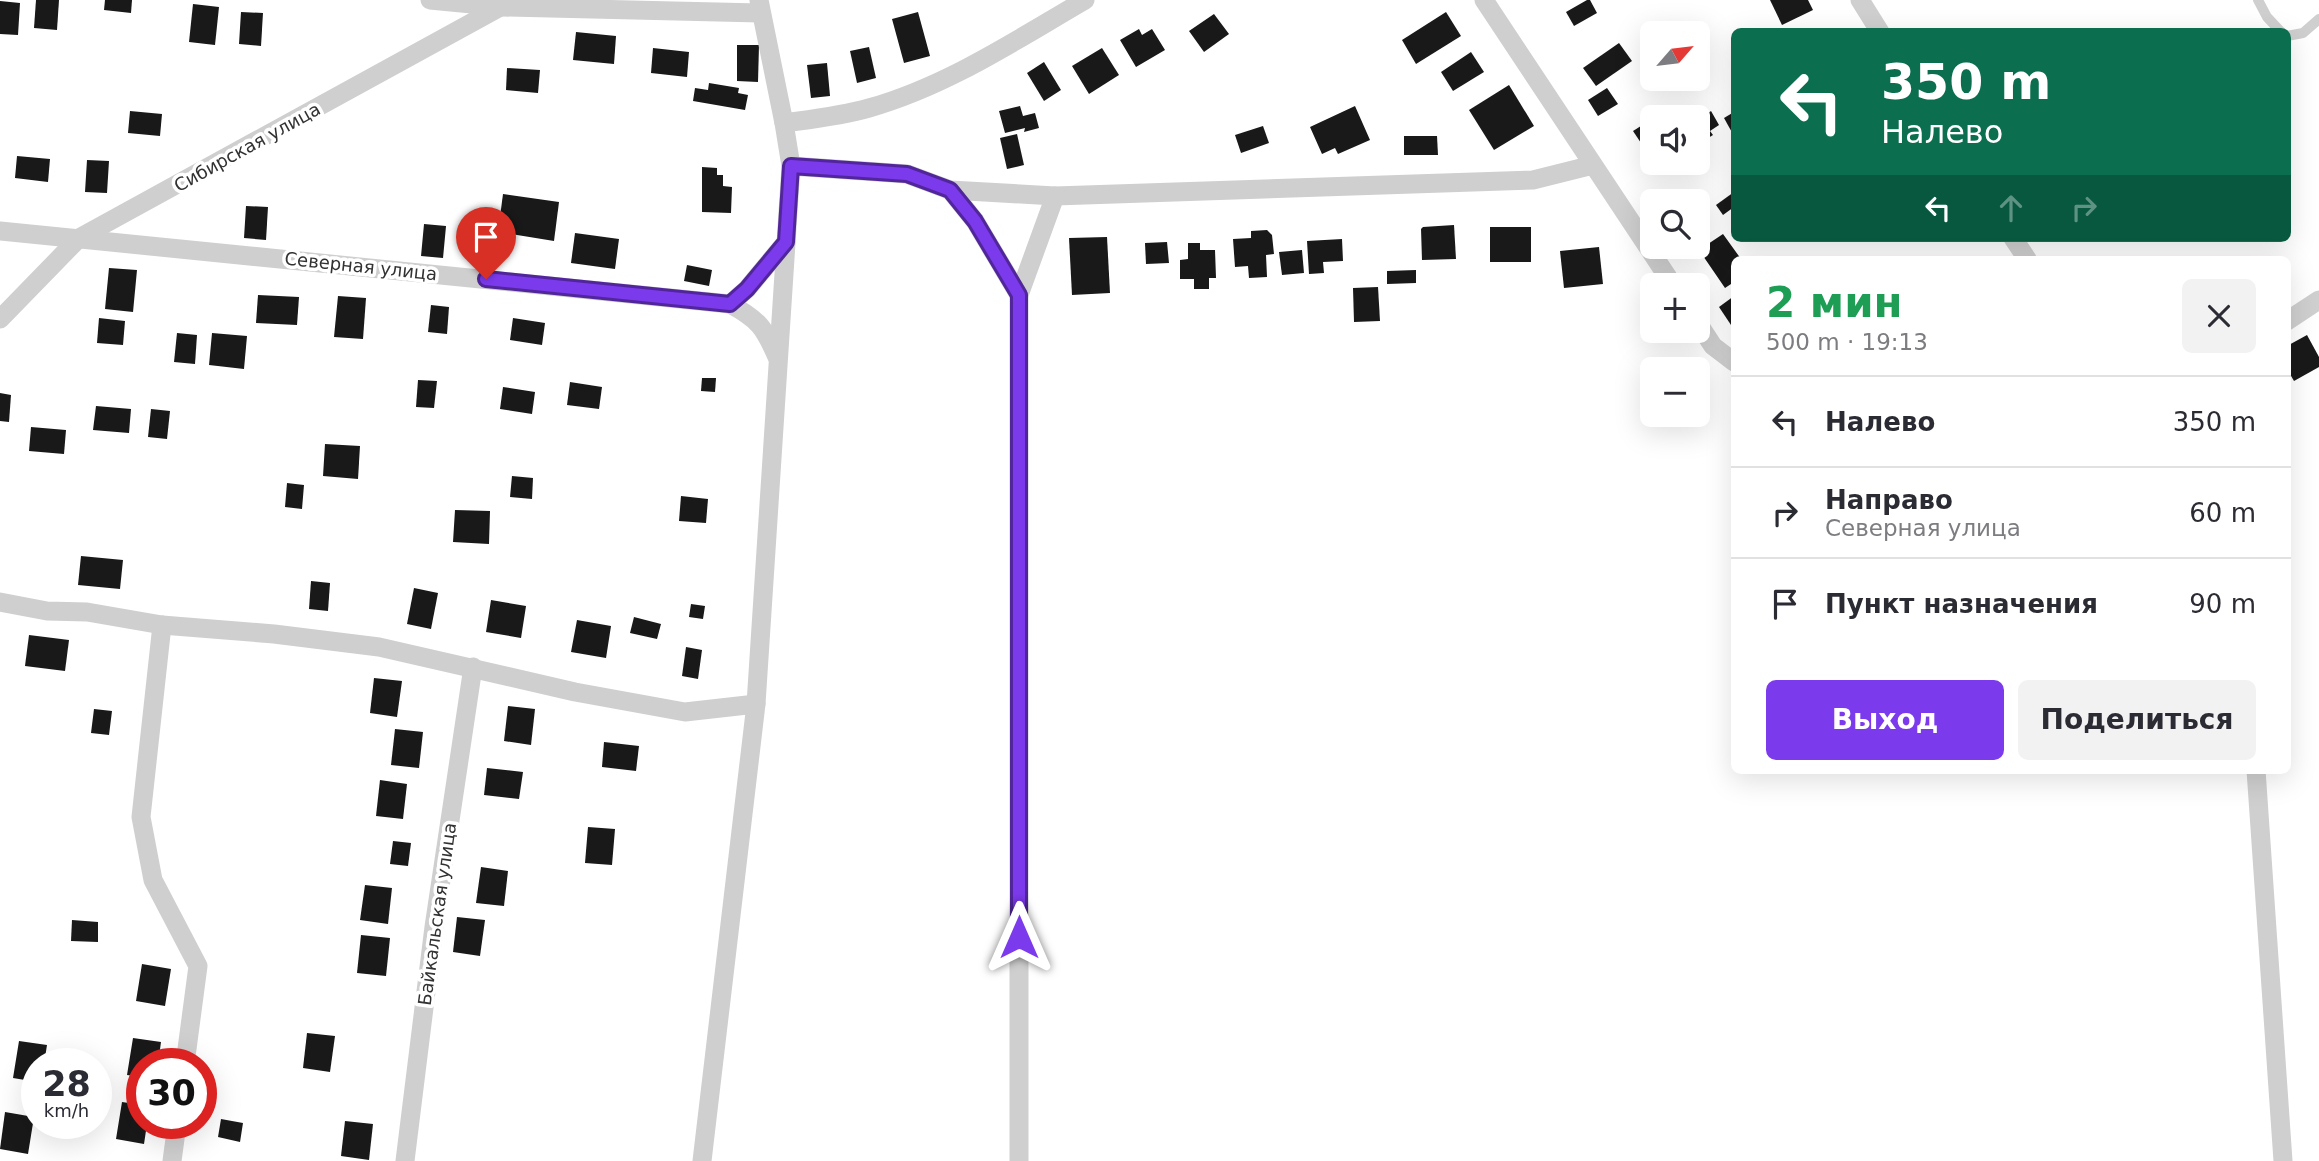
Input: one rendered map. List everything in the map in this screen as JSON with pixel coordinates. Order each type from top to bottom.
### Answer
[{"type":"street","points":[[430,0],[508,4],[760,6],[791,166],[756,704],[702,1161]]},
{"type":"street","points":[[784,123],[837,116],[872,107],[951,76],[1085,0]]},
{"type":"street","points":[[1484,0],[1665,273]]},
{"type":"street","points":[[1860,0],[1878,28]]},
{"type":"street","name":"Сибирская улица","points":[[0,319],[79,238],[508,4]]},
{"type":"street","points":[[791,166],[907,174],[950,190],[1055,197],[1533,180],[1593,165]]},
{"type":"street","points":[[950,190],[975,221],[1019,295]]},
{"type":"street","points":[[1019,1161],[1019,295],[1055,197]]},
{"type":"street","name":"Северная улица","points":[[0,231],[730,304],[748,314],[765,329],[778,358]]},
{"type":"street","points":[[730,304],[747,289],[786,242]]},
{"type":"street","points":[[2291,319],[2318,302]]},
{"type":"street","points":[[1710,341],[1731,360]]},
{"type":"street","points":[[0,602],[47,611],[87,612],[162,625],[379,647],[575,692],[685,712],[756,704]]},
{"type":"street","points":[[162,625],[141,817],[153,880],[198,966],[187,1048]]},
{"type":"street","name":"Байкальская улица","points":[[405,1161],[434,927],[473,667]]},
{"type":"street","points":[[2256,774],[2283,1161]]},
{"type":"street","points":[[172,1161],[175,1139]]},
{"type":"lane","points":[[2258,0],[2267,17],[2277,28]]},
{"type":"lane","points":[[2291,35],[2303,33],[2319,19]]},
{"type":"building","points":[[36,0],[59,0],[57,30],[34,28]]},
{"type":"building","points":[[105,0],[132,0],[131,13],[104,10]]},
{"type":"building","points":[[1590,0],[1597,13],[1574,26],[1566,12]]},
{"type":"building","points":[[1770,0],[1808,0],[1813,10],[1782,25]]},
{"type":"building","points":[[0,1],[20,3],[18,35],[0,34]]},
{"type":"building","points":[[193,4],[219,7],[215,45],[189,42]]},
{"type":"building","points":[[241,12],[263,13],[261,46],[239,44]]},
{"type":"building","points":[[918,12],[930,56],[904,63],[892,19]]},
{"type":"building","points":[[1446,12],[1461,36],[1416,64],[1402,40]]},
{"type":"building","points":[[1214,14],[1229,34],[1204,52],[1189,31]]},
{"type":"building","points":[[1139,29],[1142,35],[1152,29],[1165,50],[1136,67],[1120,40]]},
{"type":"building","points":[[576,32],[616,36],[614,64],[573,60]]},
{"type":"building","points":[[1619,43],[1632,61],[1596,86],[1583,68]]},
{"type":"building","points":[[737,45],[759,45],[758,82],[737,81]]},
{"type":"building","points":[[869,47],[876,78],[857,83],[850,51]]},
{"type":"building","points":[[653,48],[689,52],[687,77],[651,73]]},
{"type":"building","points":[[1102,48],[1119,75],[1089,94],[1072,66]]},
{"type":"building","points":[[1471,52],[1484,72],[1453,91],[1441,72]]},
{"type":"building","points":[[1044,62],[1061,90],[1044,101],[1027,73]]},
{"type":"building","points":[[827,63],[830,96],[811,98],[807,65]]},
{"type":"building","points":[[507,68],[540,70],[538,93],[506,90]]},
{"type":"building","points":[[709,83],[739,88],[738,93],[748,95],[745,110],[693,101],[695,88],[708,90]]},
{"type":"building","points":[[1509,85],[1534,126],[1494,150],[1469,110]]},
{"type":"building","points":[[1607,88],[1618,104],[1598,116],[1588,100]]},
{"type":"building","points":[[1020,106],[1023,116],[1035,113],[1039,128],[1005,133],[999,111]]},
{"type":"building","points":[[1355,106],[1370,140],[1338,154],[1335,148],[1322,154],[1310,127]]},
{"type":"building","points":[[130,111],[162,114],[160,136],[128,133]]},
{"type":"building","points":[[1710,112],[1719,125],[1710,131]]},
{"type":"building","points":[[1731,114],[1731,131],[1724,118]]},
{"type":"building","points":[[1263,126],[1269,143],[1241,153],[1235,135]]},
{"type":"building","points":[[1640,127],[1640,142],[1633,131]]},
{"type":"building","points":[[1017,134],[1024,165],[1007,169],[1000,138]]},
{"type":"building","points":[[1404,136],[1437,136],[1438,155],[1404,155]]},
{"type":"building","points":[[17,156],[50,159],[48,182],[15,178]]},
{"type":"building","points":[[87,160],[109,161],[107,193],[85,192]]},
{"type":"building","points":[[702,167],[717,168],[717,175],[723,175],[723,186],[732,187],[731,213],[702,212]]},
{"type":"building","points":[[503,194],[559,202],[554,241],[498,232]]},
{"type":"building","points":[[1731,194],[1731,209],[1723,215],[1716,205]]},
{"type":"building","points":[[246,206],[268,207],[266,240],[244,238]]},
{"type":"building","points":[[424,224],[446,226],[443,258],[421,256]]},
{"type":"building","points":[[1454,225],[1456,259],[1422,260],[1421,229]]},
{"type":"building","points":[[1490,227],[1531,227],[1531,262],[1490,262]]},
{"type":"building","points":[[1267,230],[1272,235],[1274,254],[1266,255],[1267,277],[1249,278],[1248,266],[1235,267],[1233,239],[1251,238],[1251,231]]},
{"type":"building","points":[[575,233],[619,239],[615,269],[571,263]]},
{"type":"building","points":[[1723,234],[1739,256],[1731,256],[1731,284],[1725,288],[1705,259],[1710,259],[1710,243]]},
{"type":"building","points":[[1107,237],[1110,293],[1072,295],[1069,238]]},
{"type":"building","points":[[1342,239],[1343,261],[1323,262],[1324,273],[1309,274],[1307,241]]},
{"type":"building","points":[[1167,242],[1169,263],[1146,264],[1145,243]]},
{"type":"building","points":[[1188,243],[1200,243],[1200,250],[1215,250],[1216,278],[1209,278],[1209,289],[1194,289],[1194,279],[1180,279],[1180,260],[1188,259]]},
{"type":"building","points":[[1599,247],[1603,284],[1564,288],[1560,251]]},
{"type":"building","points":[[1302,250],[1304,273],[1282,275],[1279,252]]},
{"type":"building","points":[[687,265],[712,270],[709,286],[684,281]]},
{"type":"building","points":[[109,268],[137,270],[133,312],[105,309]]},
{"type":"building","points":[[1416,270],[1416,283],[1387,284],[1387,271]]},
{"type":"building","points":[[1378,287],[1380,321],[1354,322],[1353,288]]},
{"type":"building","points":[[258,295],[299,297],[297,325],[256,323]]},
{"type":"building","points":[[338,296],[366,298],[363,339],[334,337]]},
{"type":"building","points":[[1731,298],[1731,325],[1719,307]]},
{"type":"building","points":[[431,305],[449,307],[447,334],[428,332]]},
{"type":"building","points":[[99,318],[125,321],[123,345],[97,343]]},
{"type":"building","points":[[513,318],[545,323],[542,345],[510,340]]},
{"type":"building","points":[[177,333],[197,335],[195,364],[174,362]]},
{"type":"building","points":[[212,333],[247,336],[244,369],[209,365]]},
{"type":"building","points":[[2307,335],[2319,357],[2319,367],[2294,381],[2291,376],[2291,344]]},
{"type":"building","points":[[702,378],[716,378],[715,392],[701,391]]},
{"type":"building","points":[[418,380],[437,381],[434,408],[416,407]]},
{"type":"building","points":[[570,382],[602,387],[599,409],[567,405]]},
{"type":"building","points":[[503,387],[535,392],[532,414],[500,409]]},
{"type":"building","points":[[0,393],[11,395],[9,422],[0,421]]},
{"type":"building","points":[[96,406],[131,409],[129,433],[93,430]]},
{"type":"building","points":[[151,409],[170,411],[167,439],[148,437]]},
{"type":"building","points":[[31,427],[66,430],[64,454],[29,451]]},
{"type":"building","points":[[325,444],[360,446],[358,479],[323,476]]},
{"type":"building","points":[[512,476],[533,478],[532,499],[510,497]]},
{"type":"building","points":[[287,483],[304,485],[302,509],[285,507]]},
{"type":"building","points":[[681,496],[708,499],[706,523],[679,521]]},
{"type":"building","points":[[455,510],[490,511],[489,544],[453,542]]},
{"type":"building","points":[[81,556],[123,560],[120,589],[78,585]]},
{"type":"building","points":[[311,581],[330,583],[328,611],[309,609]]},
{"type":"building","points":[[414,588],[438,593],[431,629],[407,624]]},
{"type":"building","points":[[491,600],[526,606],[521,638],[486,632]]},
{"type":"building","points":[[691,604],[705,606],[703,619],[689,617]]},
{"type":"building","points":[[634,617],[661,624],[657,639],[630,633]]},
{"type":"building","points":[[577,620],[611,626],[606,658],[571,652]]},
{"type":"building","points":[[29,635],[69,640],[65,671],[25,666]]},
{"type":"building","points":[[686,647],[702,650],[698,679],[682,676]]},
{"type":"building","points":[[374,678],[402,681],[397,717],[370,713]]},
{"type":"building","points":[[508,706],[535,709],[531,745],[504,741]]},
{"type":"building","points":[[94,709],[112,711],[109,735],[91,733]]},
{"type":"building","points":[[395,729],[423,732],[419,768],[391,765]]},
{"type":"building","points":[[604,742],[639,746],[636,771],[602,767]]},
{"type":"building","points":[[487,768],[523,772],[519,799],[484,795]]},
{"type":"building","points":[[380,780],[407,784],[403,819],[376,816]]},
{"type":"building","points":[[588,827],[615,829],[612,865],[585,863]]},
{"type":"building","points":[[393,841],[411,843],[408,866],[390,864]]},
{"type":"building","points":[[481,867],[508,871],[504,906],[476,903]]},
{"type":"building","points":[[365,885],[392,888],[388,924],[360,920]]},
{"type":"building","points":[[457,917],[485,920],[480,956],[453,952]]},
{"type":"building","points":[[72,920],[98,922],[98,942],[71,941]]},
{"type":"building","points":[[361,935],[390,938],[386,976],[357,973]]},
{"type":"building","points":[[142,964],[171,969],[165,1006],[136,1001]]},
{"type":"building","points":[[307,1033],[335,1036],[330,1072],[303,1068]]},
{"type":"building","points":[[133,1038],[161,1042],[160,1048],[131,1048]]},
{"type":"building","points":[[19,1041],[47,1045],[47,1048],[21,1048],[21,1079],[13,1078]]},
{"type":"building","points":[[122,1102],[126,1103],[126,1139],[145,1139],[144,1144],[116,1139]]},
{"type":"building","points":[[5,1112],[21,1115],[21,1139],[30,1139],[28,1154],[0,1149]]},
{"type":"building","points":[[221,1119],[243,1123],[240,1142],[218,1137]]},
{"type":"building","points":[[345,1121],[373,1124],[369,1160],[341,1156]]},
{"type":"route","points":[[486,279],[730,304],[747,289],[786,242],[791,166],[907,174],[950,190],[975,221],[1019,295],[1019,937]]}]
